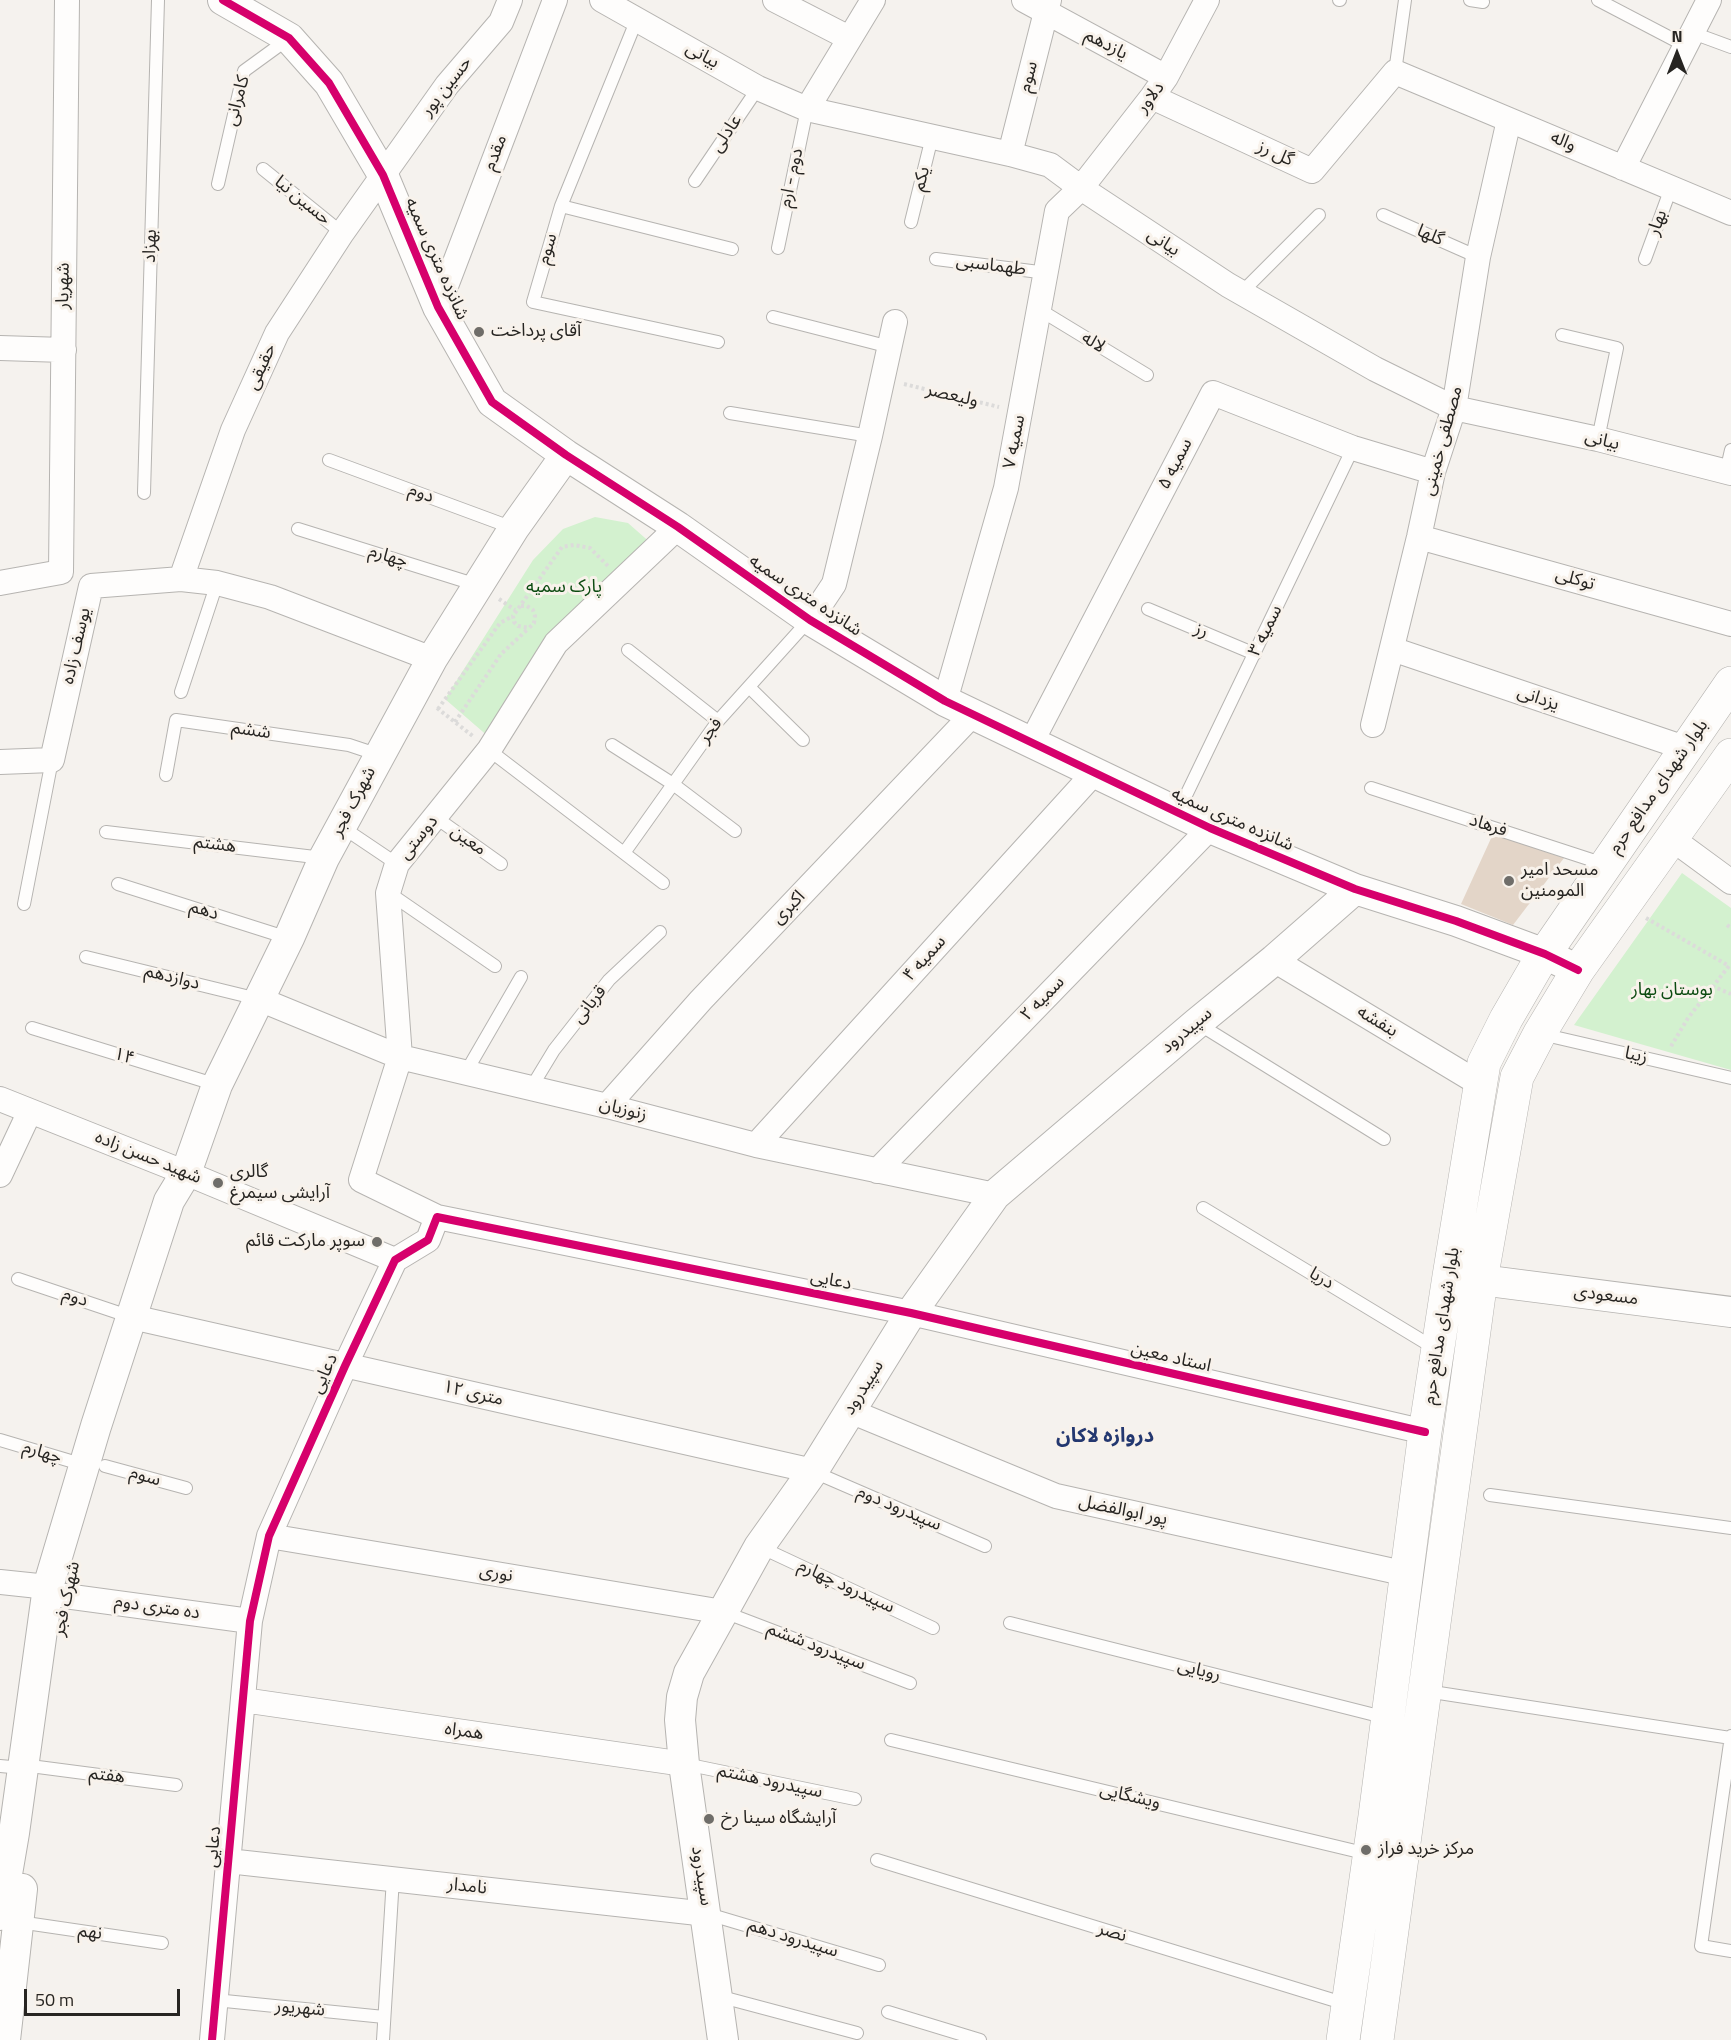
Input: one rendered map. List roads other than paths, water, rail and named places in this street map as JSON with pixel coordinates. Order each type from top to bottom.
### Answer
[{"type":"main road","name":"بلوار شهدای مدافع حرم","points":[[1343,2040],[1370,1855],[1425,1432],[1484,1062],[1530,959],[1605,865],[1731,683]]},
{"type":"main road","name":"بلوار شهدای مدافع حرم","points":[[1377,2040],[1481,1280],[1518,1077],[1540,1033],[1578,970],[1731,755]]},
{"type":"street","name":"شهریار","points":[[0,583],[62,572],[67,0]]},
{"type":"street","name":"شانزده متری سمیه","points":[[223,0],[289,38],[329,83],[383,175],[438,307],[492,402],[566,455],[678,527],[810,620],[945,701],[1210,828],[1355,889],[1456,921],[1530,959],[1578,970]]},
{"type":"street","name":"حسین پور","points":[[383,175],[447,85],[501,22],[510,0]]},
{"type":"street","name":"مقدم","points":[[438,307],[555,0]]},
{"type":"street","name":"بیانی","points":[[602,0],[758,88],[807,109],[1050,165],[1081,189],[1241,293],[1375,369],[1454,408],[1598,440],[1729,465]]},
{"type":"street","points":[[775,0],[849,38]]},
{"type":"street","points":[[807,109],[873,0]]},
{"type":"street","name":"یازدهم","points":[[1024,0],[1047,6],[1166,77]]},
{"type":"street","name":"دلاور","points":[[1081,189],[1166,77],[1207,0]]},
{"type":"street","points":[[1623,168],[1709,0]]},
{"type":"street","name":"سوم","points":[[1010,154],[1047,6]]},
{"type":"street","name":"گل رز","points":[[1152,97],[1312,171],[1395,72]]},
{"type":"street","name":"واله","points":[[1395,72],[1731,213]]},
{"type":"street","name":"مصطفی خمینی","points":[[1374,725],[1433,472],[1454,408],[1478,257],[1509,120]]},
{"type":"street","name":"حقیقی","points":[[181,579],[233,430],[277,333],[383,175]]},
{"type":"street","name":"سمیه ۷","points":[[945,701],[1006,488],[1058,211],[1081,189]]},
{"type":"street","points":[[810,620],[834,584],[895,322]]},
{"type":"street","points":[[0,348],[64,350]]},
{"type":"street","name":"سمیه ۵","points":[[1031,743],[1213,393],[1353,448],[1433,472]]},
{"type":"street","name":"شهرک فجر","points":[[4,2040],[6,1919],[20,1767],[56,1592],[142,1319],[169,1201],[186,1173],[217,1085],[341,826],[379,755],[426,700],[432,659],[514,528],[566,455]]},
{"type":"street","name":"دوستی","points":[[437,1217],[361,1180],[400,1057],[388,893],[397,864],[489,750],[556,643],[678,527]]},
{"type":"street","name":"توکلی","points":[[1419,537],[1731,624]]},
{"type":"street","name":"یوسف زاده","points":[[52,760],[91,586],[181,579],[217,584],[270,597],[432,659]]},
{"type":"street","name":"یزدانی","points":[[1392,649],[1684,748]]},
{"type":"street","name":"اکبری","points":[[607,1106],[701,1000],[973,714]]},
{"type":"street","points":[[0,762],[52,760]]},
{"type":"street","name":"سمیه ۴","points":[[756,1145],[1094,773]]},
{"type":"street","name":"سمیه ۲","points":[[877,1171],[1210,828]]},
{"type":"street","points":[[1671,838],[1731,882]]},
{"type":"street","name":"سپیدرود","points":[[723,2040],[684,1764],[680,1720],[682,1697],[689,1673],[759,1547],[813,1471],[911,1313],[995,1196],[1355,889]]},
{"type":"street","name":"بنفشه","points":[[1274,960],[1480,1084]]},
{"type":"street","name":"زنوزیان","points":[[259,999],[400,1057],[607,1106],[756,1145],[995,1196]]},
{"type":"street","name":"شهید حسن زاده","points":[[0,1099],[396,1260]]},
{"type":"street","points":[[0,1175],[30,1112]]},
{"type":"street","points":[[396,1260],[428,1240],[437,1217]]},
{"type":"street","name":"دعایی","points":[[437,1217],[911,1313]]},
{"type":"street","name":"دعایی","points":[[212,2040],[250,1621],[269,1536],[345,1365],[396,1260]]},
{"type":"street","name":"مسعودی","points":[[1481,1280],[1731,1312]]},
{"type":"street","name":"استاد معین","points":[[911,1313],[1425,1432]]},
{"type":"street","name":"۱۲ متری","points":[[142,1319],[813,1471]]},
{"type":"street","name":"پور ابوالفضل","points":[[850,1411],[1056,1496],[1407,1574]]},
{"type":"street","name":"نوری","points":[[269,1536],[723,1612]]},
{"type":"street","points":[[0,1582],[56,1592]]},
{"type":"street","name":"ده متری دوم","points":[[56,1592],[250,1621]]},
{"type":"street","name":"همراه","points":[[243,1700],[684,1764]]},
{"type":"street","name":"نامدار","points":[[228,1861],[706,1914]]},
{"type":"lane","name":"بهزاد","points":[[144,493],[158,0]]},
{"type":"lane","points":[[1395,72],[1405,0]]},
{"type":"lane","points":[[1598,0],[1690,39],[1731,47]]},
{"type":"lane","name":"سوم","points":[[637,19],[561,206],[532,302],[718,342]]},
{"type":"lane","name":"کامرانی","points":[[219,184],[244,71],[289,38]]},
{"type":"lane","name":"عادلی","points":[[695,181],[758,88]]},
{"type":"lane","name":"دوم - ارم","points":[[778,248],[807,109]]},
{"type":"lane","name":"یکم","points":[[911,222],[932,137]]},
{"type":"lane","name":"حسین نیا","points":[[263,169],[342,233]]},
{"type":"lane","name":"بهار","points":[[1645,259],[1671,188]]},
{"type":"lane","points":[[561,206],[732,249]]},
{"type":"lane","points":[[1241,293],[1319,214]]},
{"type":"lane","name":"گلها","points":[[1383,215],[1478,257]]},
{"type":"lane","name":"طهماسبی","points":[[936,259],[1047,273]]},
{"type":"lane","name":"لاله","points":[[1040,310],[1147,375]]},
{"type":"lane","points":[[772,317],[890,347]]},
{"type":"lane","points":[[1562,335],[1617,348],[1598,440]]},
{"type":"lane","points":[[730,413],[870,436]]},
{"type":"lane","name":"سمیه ۳","points":[[1177,813],[1353,448]]},
{"type":"lane","name":"دوم","points":[[329,460],[514,528]]},
{"type":"lane","name":"چهارم","points":[[298,529],[478,585]]},
{"type":"lane","points":[[181,693],[217,584]]},
{"type":"lane","name":"رز","points":[[1148,609],[1255,654]]},
{"type":"lane","name":"فجر","points":[[624,853],[718,721],[810,620]]},
{"type":"lane","points":[[628,651],[718,721]]},
{"type":"lane","points":[[749,687],[802,740]]},
{"type":"lane","name":"ششم","points":[[166,775],[176,720],[350,745],[379,755]]},
{"type":"lane","points":[[612,745],[673,784],[735,831]]},
{"type":"lane","points":[[489,750],[663,883]]},
{"type":"lane","points":[[24,904],[52,760]]},
{"type":"lane","name":"فرهاد","points":[[1371,788],[1605,865]]},
{"type":"lane","name":"معین","points":[[435,818],[501,864]]},
{"type":"lane","points":[[341,826],[397,864]]},
{"type":"lane","name":"هشتم","points":[[106,832],[324,858]]},
{"type":"lane","name":"دهم","points":[[118,884],[289,938]]},
{"type":"lane","points":[[388,893],[495,966]]},
{"type":"lane","name":"قربانی","points":[[531,1088],[554,1050],[609,980],[660,932]]},
{"type":"lane","name":"دوازدهم","points":[[86,957],[259,999]]},
{"type":"lane","points":[[466,1072],[521,977]]},
{"type":"lane","points":[[1197,1023],[1384,1139]]},
{"type":"lane","name":"۱۴","points":[[32,1029],[217,1085]]},
{"type":"lane","name":"زیبا","points":[[1540,1033],[1731,1078]]},
{"type":"lane","name":"دریا","points":[[1203,1208],[1439,1351]]},
{"type":"lane","name":"دوم","points":[[18,1279],[142,1319]]},
{"type":"lane","name":"چهارم","points":[[0,1440],[95,1466]]},
{"type":"lane","name":"سوم","points":[[95,1466],[186,1488]]},
{"type":"lane","name":"سپیدرود دوم","points":[[813,1471],[985,1546]]},
{"type":"lane","points":[[1490,1495],[1731,1528]]},
{"type":"lane","name":"سپیدرود چهارم","points":[[759,1547],[933,1628]]},
{"type":"lane","name":"سپیدرود ششم","points":[[723,1612],[910,1683]]},
{"type":"lane","name":"رویایی","points":[[1010,1623],[1388,1718]]},
{"type":"lane","points":[[1425,1691],[1731,1737],[1701,1946],[1731,1951]]},
{"type":"lane","name":"ویشگایی","points":[[891,1740],[1370,1855]]},
{"type":"lane","name":"سپیدرود هشتم","points":[[684,1764],[855,1799]]},
{"type":"lane","name":"هفتم","points":[[20,1767],[176,1785]]},
{"type":"lane","name":"نصر","points":[[877,1860],[1348,2005]]},
{"type":"lane","points":[[383,2040],[393,1878]]},
{"type":"lane","name":"سپیدرود دهم","points":[[706,1914],[879,1965]]},
{"type":"lane","name":"نهم","points":[[6,1919],[162,1943]]},
{"type":"lane","points":[[717,1996],[857,2033]]},
{"type":"lane","name":"شهریور","points":[[215,2000],[384,2017]]},
{"type":"lane","points":[[888,2012],[980,2040]]},
{"type":"place","name":"آقای پرداخت","points":[[479,332]]},
{"type":"place","name":"مسحد امیر المومنین","points":[[1509,881]]},
{"type":"place","name":"گالری آرایشی سیمرغ","points":[[218,1183]]},
{"type":"place","name":"سوپر مارکت قائم","points":[[377,1242]]},
{"type":"place","name":"آرایشگاه سینا رخ","points":[[709,1819]]},
{"type":"place","name":"مرکز خرید فراز","points":[[1366,1850]]},
{"type":"district","name":"دروازه لاکان","points":[[1105,1437]]},
{"type":"park label","name":"پارک سمیه","points":[[564,588]]},
{"type":"park label","name":"بوستان بهار","points":[[1672,991]]}]
